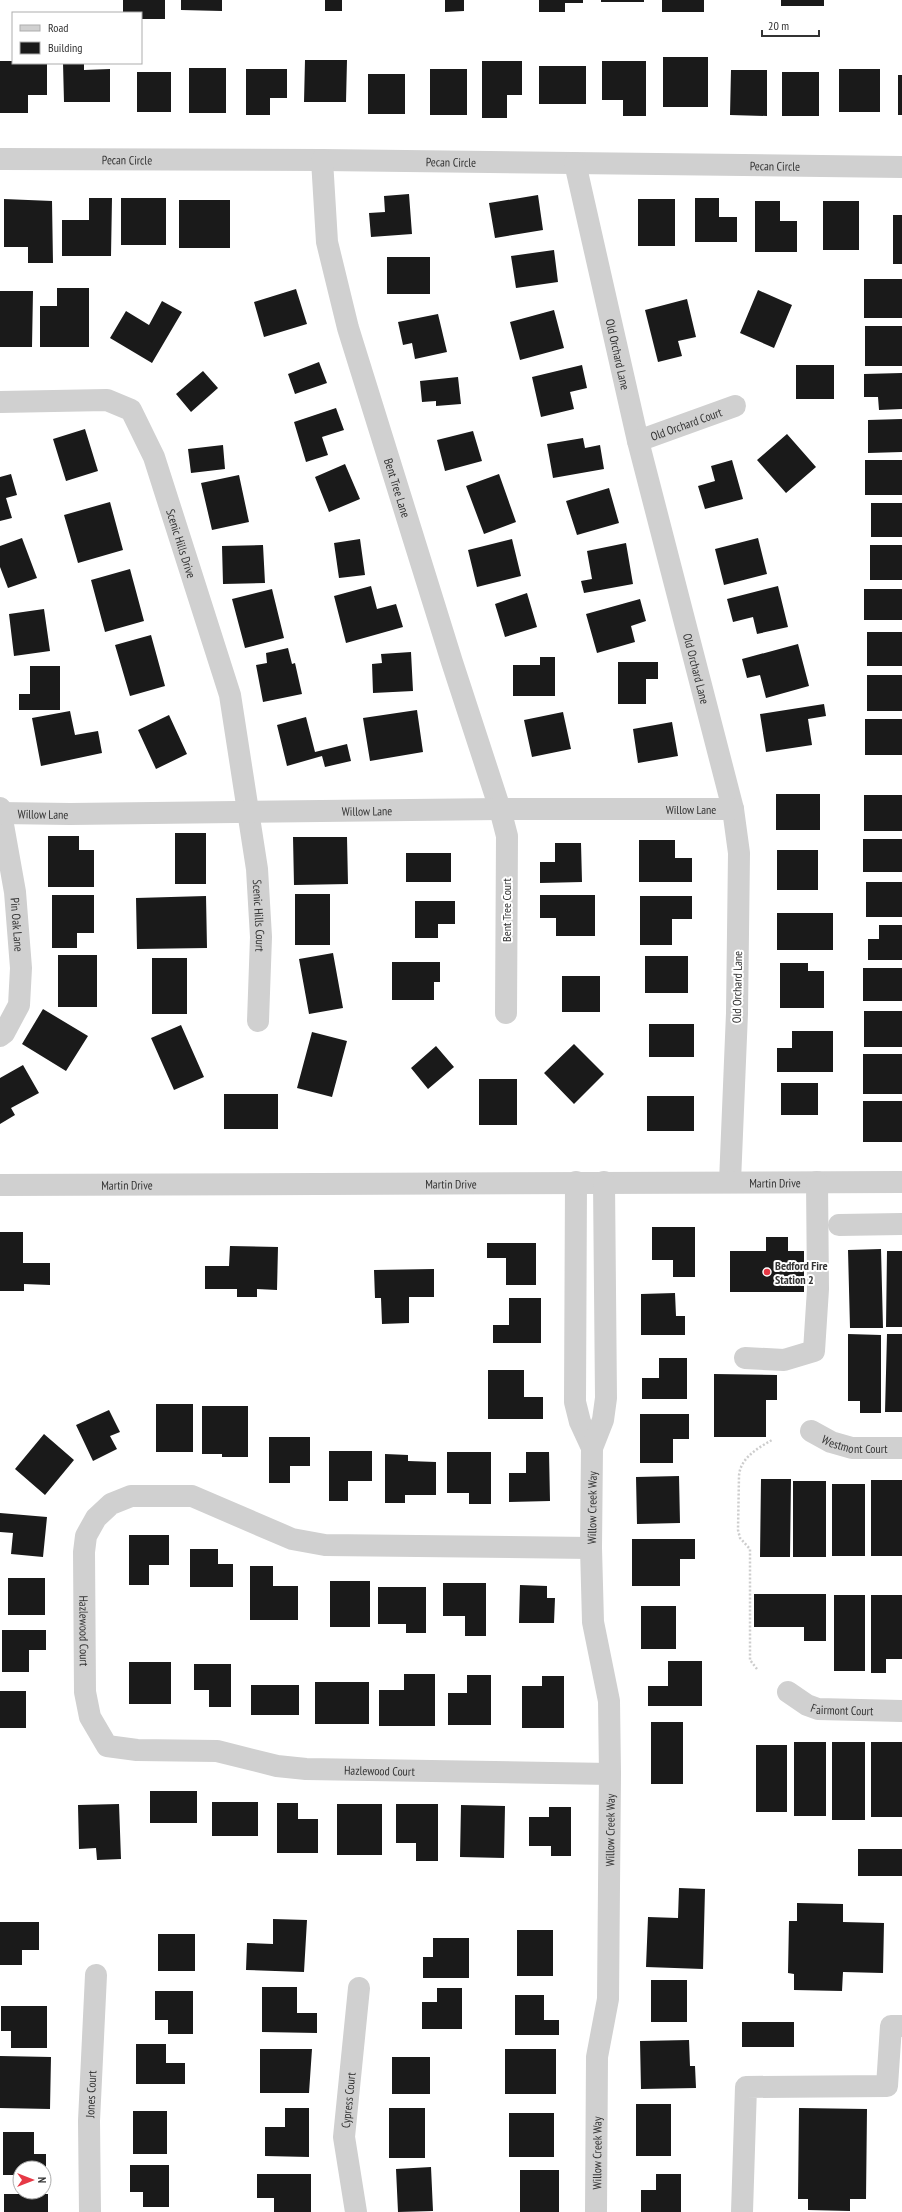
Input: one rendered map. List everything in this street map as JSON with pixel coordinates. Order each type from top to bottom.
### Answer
[{"type":"street","name":"Pecan Circle","points":[[0,159],[322,160],[902,167]]},
{"type":"street","name":"Bent Tree Lane","points":[[322,160],[327,242],[348,328],[452,662],[500,809]]},
{"type":"street","name":"Old Orchard Lane","points":[[575,163],[638,441],[733,810],[739,853],[737,1013],[730,1182]]},
{"type":"street","name":"Scenic Hills Drive","points":[[0,402],[107,400],[131,410],[154,457],[230,695],[248,811]]},
{"type":"street","name":"Old Orchard Court","points":[[638,441],[735,406]]},
{"type":"street","name":"Willow Lane","points":[[0,811],[70,814],[500,809],[733,810]]},
{"type":"street","name":"Bent Tree Court","points":[[500,809],[507,836],[506,1013]]},
{"type":"street","name":"Pin Oak Lane","points":[[0,811],[15,892],[20,968],[19,1005],[4,1034],[0,1036]]},
{"type":"street","name":"Scenic Hills Court","points":[[248,811],[256,870],[261,937],[258,1021]]},
{"type":"street","name":"Willow Creek Way","points":[[576,1182],[575,1402],[580,1422],[592,1448]]},
{"type":"street","name":"Willow Creek Way","points":[[596,2212],[597,2057],[608,1999],[610,1774],[609,1701],[593,1622],[591,1548],[592,1448],[602,1420],[606,1398],[604,1182]]},
{"type":"street","points":[[744,1358],[784,1360],[814,1351],[818,1289],[817,1182]]},
{"type":"street","name":"Martin Drive","points":[[0,1185],[902,1182]]},
{"type":"street","points":[[839,1225],[902,1224]]},
{"type":"street","name":"Westmont Court","points":[[811,1430],[831,1442],[852,1448],[902,1448]]},
{"type":"street","name":"Hazlewood Court","points":[[591,1548],[325,1544],[292,1539],[192,1496],[132,1496],[111,1504],[96,1518],[86,1536],[84,1552],[85,1692],[90,1717],[107,1746],[137,1750],[217,1751],[277,1766],[306,1769],[610,1774]]},
{"type":"street","name":"Fairmont Court","points":[[788,1692],[807,1705],[818,1709],[902,1711]]},
{"type":"street","name":"Jones Court","points":[[90,2212],[89,2121],[96,1975]]},
{"type":"street","name":"Cypress Court","points":[[356,2212],[344,2137],[359,1988]]},
{"type":"street","points":[[742,2212],[746,2087],[887,2086],[891,2026],[902,2026]]},
{"type":"path","points":[[757,1669],[750,1660],[750,1549],[740,1538],[738,1530],[739,1469],[747,1458],[772,1440]]},
{"type":"building","points":[[123,0],[165,0],[165,19],[142,19],[142,12],[123,12]]},
{"type":"building","points":[[181,0],[222,0],[222,11],[181,10]]},
{"type":"building","points":[[325,0],[342,0],[342,11],[325,11]]},
{"type":"building","points":[[445,0],[464,0],[464,11],[445,12]]},
{"type":"building","points":[[539,0],[583,0],[583,3],[565,3],[565,12],[539,12]]},
{"type":"building","points":[[601,0],[644,0],[644,2],[601,2]]},
{"type":"building","points":[[662,0],[704,0],[704,12],[662,12]]},
{"type":"building","points":[[781,0],[824,0],[824,6],[781,6]]},
{"type":"building","points":[[663,57],[708,57],[708,107],[663,107]]},
{"type":"building","points":[[305,60],[347,60],[346,102],[304,102]]},
{"type":"building","points":[[0,61],[12,61],[12,64],[47,64],[47,95],[28,95],[28,113],[0,113]]},
{"type":"building","points":[[482,61],[522,61],[522,95],[507,95],[507,118],[482,118]]},
{"type":"building","points":[[602,61],[646,61],[646,116],[623,116],[623,100],[602,100]]},
{"type":"building","points":[[63,64],[84,64],[84,70],[110,69],[110,102],[64,102]]},
{"type":"building","points":[[539,66],[586,66],[586,104],[539,104]]},
{"type":"building","points":[[189,68],[226,68],[226,113],[189,113]]},
{"type":"building","points":[[246,69],[287,69],[287,98],[270,98],[270,115],[246,115]]},
{"type":"building","points":[[430,69],[467,69],[467,115],[430,115]]},
{"type":"building","points":[[839,69],[880,69],[880,112],[839,112]]},
{"type":"building","points":[[731,70],[767,70],[767,116],[730,115]]},
{"type":"building","points":[[137,72],[171,72],[171,112],[137,112]]},
{"type":"building","points":[[782,72],[819,72],[819,116],[782,116]]},
{"type":"building","points":[[368,74],[405,74],[405,114],[368,114]]},
{"type":"building","points":[[898,75],[902,75],[902,115],[898,115]]},
{"type":"building","points":[[409,194],[412,234],[371,237],[369,213],[385,212],[384,196]]},
{"type":"building","points":[[538,195],[543,230],[495,238],[489,203]]},
{"type":"building","points":[[89,198],[112,198],[111,256],[62,256],[62,220],[89,220]]},
{"type":"building","points":[[121,198],[166,198],[166,245],[121,245]]},
{"type":"building","points":[[695,198],[719,198],[719,217],[737,217],[737,242],[695,242]]},
{"type":"building","points":[[4,199],[52,201],[53,263],[28,263],[28,247],[4,247]]},
{"type":"building","points":[[638,199],[675,199],[675,246],[638,246]]},
{"type":"building","points":[[179,200],[230,200],[230,248],[179,248]]},
{"type":"building","points":[[755,201],[780,201],[780,221],[797,221],[797,252],[755,252]]},
{"type":"building","points":[[823,201],[859,201],[859,250],[823,250]]},
{"type":"building","points":[[893,215],[902,215],[902,264],[893,264]]},
{"type":"building","points":[[554,250],[558,282],[516,288],[511,256]]},
{"type":"building","points":[[387,257],[430,257],[430,294],[387,294]]},
{"type":"building","points":[[864,279],[902,279],[902,318],[864,318]]},
{"type":"building","points":[[57,288],[89,288],[89,347],[40,347],[40,306],[57,306]]},
{"type":"building","points":[[296,289],[307,324],[264,337],[254,302]]},
{"type":"building","points":[[758,290],[792,305],[774,348],[740,333]]},
{"type":"building","points":[[0,291],[33,291],[32,347],[0,347]]},
{"type":"building","points":[[687,299],[696,337],[678,341],[682,356],[658,362],[645,310]]},
{"type":"building","points":[[162,301],[182,312],[152,363],[110,338],[126,311],[149,325]]},
{"type":"building","points":[[554,310],[564,348],[520,360],[510,322]]},
{"type":"building","points":[[438,314],[447,352],[415,359],[412,343],[403,345],[398,322]]},
{"type":"building","points":[[865,326],[902,326],[902,366],[865,366]]},
{"type":"building","points":[[319,362],[327,383],[295,394],[288,374]]},
{"type":"building","points":[[582,365],[587,388],[570,392],[574,409],[541,417],[532,377]]},
{"type":"building","points":[[796,365],[834,365],[834,399],[796,399]]},
{"type":"building","points":[[203,371],[218,388],[191,412],[176,394]]},
{"type":"building","points":[[902,373],[902,409],[879,410],[878,397],[864,397],[864,374]]},
{"type":"building","points":[[458,377],[461,404],[436,406],[436,401],[422,402],[420,381]]},
{"type":"building","points":[[336,408],[344,430],[322,437],[328,455],[306,462],[294,422]]},
{"type":"building","points":[[902,419],[902,452],[868,453],[868,420]]},
{"type":"building","points":[[85,429],[98,471],[66,481],[53,439]]},
{"type":"building","points":[[473,431],[482,461],[445,471],[437,440]]},
{"type":"building","points":[[787,434],[816,467],[786,493],[757,460]]},
{"type":"building","points":[[583,438],[585,448],[600,445],[604,469],[553,478],[547,444]]},
{"type":"building","points":[[223,445],[225,469],[191,473],[188,449]]},
{"type":"building","points":[[732,460],[743,499],[705,509],[698,486],[715,481],[711,466]]},
{"type":"building","points":[[865,460],[902,460],[902,495],[865,495]]},
{"type":"building","points":[[345,464],[360,499],[329,512],[315,477]]},
{"type":"building","points":[[11,474],[17,495],[6,498],[12,518],[0,521],[0,477]]},
{"type":"building","points":[[499,474],[516,522],[484,534],[466,486]]},
{"type":"building","points":[[239,475],[249,522],[212,530],[201,483]]},
{"type":"building","points":[[609,488],[619,523],[577,535],[566,501]]},
{"type":"building","points":[[110,502],[123,550],[78,563],[64,515]]},
{"type":"building","points":[[871,503],[902,503],[902,537],[871,537]]},
{"type":"building","points":[[22,538],[37,578],[8,588],[0,567],[0,546]]},
{"type":"building","points":[[758,538],[767,574],[724,585],[715,549]]},
{"type":"building","points":[[360,539],[365,575],[339,578],[334,543]]},
{"type":"building","points":[[512,539],[521,576],[477,587],[468,550]]},
{"type":"building","points":[[626,543],[633,584],[584,593],[581,581],[592,579],[587,551]]},
{"type":"building","points":[[263,545],[265,583],[223,584],[222,546]]},
{"type":"building","points":[[870,545],[902,545],[902,580],[870,580]]},
{"type":"building","points":[[130,569],[144,621],[105,632],[91,580]]},
{"type":"building","points":[[371,586],[377,609],[396,604],[403,627],[346,643],[334,596]]},
{"type":"building","points":[[778,586],[788,627],[757,634],[753,617],[733,622],[727,599]]},
{"type":"building","points":[[272,589],[284,638],[245,648],[232,599]]},
{"type":"building","points":[[864,589],[902,589],[902,620],[864,620]]},
{"type":"building","points":[[527,593],[537,627],[505,637],[495,604]]},
{"type":"building","points":[[640,599],[646,621],[631,626],[635,642],[597,653],[586,614]]},
{"type":"building","points":[[44,609],[50,651],[14,656],[9,614]]},
{"type":"building","points":[[867,632],[902,632],[902,666],[867,666]]},
{"type":"building","points":[[151,635],[165,686],[130,696],[115,645]]},
{"type":"building","points":[[798,644],[809,686],[766,698],[760,675],[747,678],[742,659]]},
{"type":"building","points":[[288,648],[292,664],[295,663],[302,694],[263,702],[256,665],[267,663],[266,653]]},
{"type":"building","points":[[411,652],[413,691],[373,693],[372,664],[382,663],[381,654]]},
{"type":"building","points":[[540,657],[555,657],[555,696],[513,696],[513,665],[540,665]]},
{"type":"building","points":[[618,662],[658,662],[658,679],[646,679],[646,704],[618,704]]},
{"type":"building","points":[[30,666],[60,666],[60,710],[19,710],[19,694],[30,694]]},
{"type":"building","points":[[867,675],[902,675],[902,711],[867,711]]},
{"type":"building","points":[[824,704],[826,716],[808,719],[812,745],[766,752],[760,714]]},
{"type":"building","points":[[417,710],[423,752],[370,761],[363,718]]},
{"type":"building","points":[[70,711],[75,735],[98,731],[102,753],[41,766],[32,718]]},
{"type":"building","points":[[563,712],[571,749],[532,757],[524,720]]},
{"type":"building","points":[[169,715],[187,754],[156,769],[138,730]]},
{"type":"building","points":[[306,717],[315,752],[347,744],[351,761],[325,767],[322,756],[287,766],[277,725]]},
{"type":"building","points":[[865,719],[902,719],[902,755],[865,755]]},
{"type":"building","points":[[672,722],[678,756],[638,763],[633,729]]},
{"type":"building","points":[[776,794],[820,794],[820,830],[776,830]]},
{"type":"building","points":[[864,795],[902,795],[902,831],[864,831]]},
{"type":"building","points":[[175,833],[206,833],[206,884],[175,884]]},
{"type":"building","points":[[48,836],[79,836],[79,850],[94,850],[94,887],[48,887]]},
{"type":"building","points":[[293,837],[347,837],[348,884],[294,885]]},
{"type":"building","points":[[863,839],[902,839],[902,872],[863,872]]},
{"type":"building","points":[[639,840],[675,840],[675,858],[692,858],[692,882],[639,882]]},
{"type":"building","points":[[555,843],[581,843],[582,882],[540,883],[540,862],[555,862]]},
{"type":"building","points":[[777,850],[818,850],[818,890],[777,890]]},
{"type":"building","points":[[406,853],[451,853],[451,882],[406,882]]},
{"type":"building","points":[[866,882],[902,882],[902,917],[866,917]]},
{"type":"building","points":[[295,894],[330,894],[330,945],[295,945]]},
{"type":"building","points":[[52,895],[94,895],[94,933],[77,933],[77,948],[52,948]]},
{"type":"building","points":[[540,895],[595,895],[595,936],[556,936],[556,918],[540,918]]},
{"type":"building","points":[[206,896],[207,948],[137,949],[136,898]]},
{"type":"building","points":[[640,896],[692,896],[692,919],[672,919],[672,945],[640,945]]},
{"type":"building","points":[[415,901],[455,901],[455,924],[438,924],[438,938],[415,938]]},
{"type":"building","points":[[777,913],[833,913],[833,950],[777,950]]},
{"type":"building","points":[[879,925],[902,925],[902,960],[868,960],[868,939],[879,939]]},
{"type":"building","points":[[333,953],[343,1008],[309,1014],[299,959]]},
{"type":"building","points":[[58,955],[97,955],[97,1007],[58,1007]]},
{"type":"building","points":[[645,956],[688,956],[688,993],[645,993]]},
{"type":"building","points":[[152,958],[187,958],[187,1014],[152,1014]]},
{"type":"building","points":[[392,962],[440,962],[440,982],[434,982],[434,1000],[392,1000]]},
{"type":"building","points":[[780,963],[808,963],[808,971],[824,971],[824,1008],[780,1008]]},
{"type":"building","points":[[863,968],[902,968],[902,1001],[863,1001]]},
{"type":"building","points":[[562,976],[600,976],[600,1012],[562,1012]]},
{"type":"building","points":[[43,1009],[88,1036],[66,1071],[22,1044]]},
{"type":"building","points":[[864,1011],[902,1011],[902,1047],[864,1047]]},
{"type":"building","points":[[649,1024],[694,1024],[694,1057],[649,1057]]},
{"type":"building","points":[[181,1025],[204,1077],[174,1090],[151,1038]]},
{"type":"building","points":[[792,1031],[833,1031],[833,1072],[777,1072],[777,1048],[792,1048]]},
{"type":"building","points":[[312,1032],[347,1041],[332,1097],[297,1088]]},
{"type":"building","points":[[574,1044],[604,1074],[574,1104],[544,1073]]},
{"type":"building","points":[[436,1046],[454,1067],[428,1089],[411,1068]]},
{"type":"building","points":[[863,1054],[902,1054],[902,1094],[863,1094]]},
{"type":"building","points":[[23,1065],[39,1093],[11,1108],[15,1115],[0,1124],[0,1078]]},
{"type":"building","points":[[479,1079],[517,1079],[517,1125],[479,1125]]},
{"type":"building","points":[[781,1083],[818,1083],[818,1115],[781,1115]]},
{"type":"building","points":[[224,1094],[278,1094],[278,1129],[224,1129]]},
{"type":"building","points":[[647,1096],[694,1096],[694,1131],[647,1131]]},
{"type":"building","points":[[863,1101],[902,1101],[902,1142],[863,1142]]},
{"type":"building","points":[[652,1227],[695,1227],[695,1277],[673,1277],[673,1260],[652,1260]]},
{"type":"building","points":[[0,1232],[23,1232],[23,1263],[50,1263],[50,1285],[24,1284],[24,1291],[0,1291]]},
{"type":"building","name":"Bedford Fire Station 2","points":[[766,1237],[788,1237],[788,1251],[804,1251],[804,1292],[730,1292],[730,1251],[766,1251]]},
{"type":"building","points":[[487,1243],[536,1243],[536,1285],[506,1285],[506,1258],[487,1258]]},
{"type":"building","points":[[230,1246],[278,1247],[277,1290],[257,1289],[257,1297],[237,1297],[237,1289],[205,1289],[205,1266],[229,1266]]},
{"type":"building","points":[[881,1249],[883,1328],[850,1328],[848,1250]]},
{"type":"building","points":[[887,1251],[902,1251],[902,1327],[886,1327]]},
{"type":"building","points":[[434,1269],[434,1297],[409,1297],[409,1323],[382,1324],[381,1298],[375,1298],[374,1270]]},
{"type":"building","points":[[675,1293],[676,1316],[685,1316],[685,1335],[641,1335],[641,1294]]},
{"type":"building","points":[[509,1298],[541,1298],[541,1343],[493,1343],[493,1325],[509,1325]]},
{"type":"building","points":[[848,1334],[881,1335],[881,1413],[860,1413],[860,1401],[848,1401]]},
{"type":"building","points":[[887,1334],[902,1334],[902,1412],[885,1412]]},
{"type":"building","points":[[659,1358],[687,1358],[687,1399],[642,1399],[642,1378],[659,1378]]},
{"type":"building","points":[[488,1370],[524,1370],[524,1397],[543,1397],[543,1419],[488,1419]]},
{"type":"building","points":[[714,1374],[777,1375],[777,1400],[766,1400],[766,1437],[714,1437]]},
{"type":"building","points":[[156,1404],[193,1404],[193,1452],[156,1452]]},
{"type":"building","points":[[202,1406],[248,1406],[248,1457],[222,1457],[222,1454],[202,1454]]},
{"type":"building","points":[[109,1410],[120,1432],[110,1436],[117,1449],[93,1461],[76,1425]]},
{"type":"building","points":[[640,1414],[689,1414],[689,1439],[673,1439],[673,1463],[640,1463]]},
{"type":"building","points":[[44,1434],[74,1460],[45,1495],[15,1469]]},
{"type":"building","points":[[269,1437],[310,1437],[310,1466],[290,1466],[290,1483],[269,1483]]},
{"type":"building","points":[[329,1451],[372,1451],[372,1481],[348,1481],[348,1501],[329,1501]]},
{"type":"building","points":[[447,1452],[491,1452],[491,1504],[469,1504],[469,1493],[447,1493]]},
{"type":"building","points":[[526,1452],[549,1452],[550,1501],[509,1502],[509,1473],[526,1473]]},
{"type":"building","points":[[385,1454],[408,1455],[408,1461],[436,1462],[436,1495],[405,1495],[405,1503],[385,1503]]},
{"type":"building","points":[[679,1476],[680,1523],[637,1524],[636,1477]]},
{"type":"building","points":[[761,1479],[791,1479],[790,1557],[760,1557]]},
{"type":"building","points":[[871,1480],[902,1480],[902,1556],[871,1556]]},
{"type":"building","points":[[793,1481],[826,1481],[826,1557],[793,1557]]},
{"type":"building","points":[[832,1484],[865,1484],[865,1556],[832,1556]]},
{"type":"building","points":[[0,1513],[47,1517],[43,1557],[11,1554],[13,1533],[0,1532]]},
{"type":"building","points":[[129,1535],[169,1535],[169,1565],[149,1565],[149,1585],[129,1585]]},
{"type":"building","points":[[632,1539],[695,1539],[695,1559],[680,1559],[680,1586],[632,1586]]},
{"type":"building","points":[[190,1549],[218,1549],[218,1564],[233,1564],[233,1587],[190,1587]]},
{"type":"building","points":[[250,1566],[273,1566],[273,1586],[298,1586],[298,1620],[250,1620]]},
{"type":"building","points":[[8,1578],[45,1578],[45,1615],[8,1615]]},
{"type":"building","points":[[330,1581],[370,1581],[370,1627],[330,1627]]},
{"type":"building","points":[[443,1583],[486,1583],[486,1636],[465,1636],[465,1616],[443,1616]]},
{"type":"building","points":[[520,1585],[547,1586],[547,1598],[555,1598],[554,1623],[519,1623]]},
{"type":"building","points":[[378,1587],[426,1587],[426,1633],[406,1633],[406,1624],[378,1624]]},
{"type":"building","points":[[754,1594],[826,1594],[826,1641],[804,1641],[804,1627],[754,1627]]},
{"type":"building","points":[[834,1595],[865,1595],[865,1671],[834,1671]]},
{"type":"building","points":[[871,1595],[902,1595],[902,1659],[886,1659],[886,1673],[871,1673]]},
{"type":"building","points":[[641,1606],[676,1606],[676,1649],[641,1649]]},
{"type":"building","points":[[2,1630],[46,1630],[46,1650],[29,1650],[29,1672],[2,1672]]},
{"type":"building","points":[[668,1661],[702,1661],[702,1706],[648,1706],[648,1686],[668,1686]]},
{"type":"building","points":[[129,1662],[171,1662],[171,1704],[129,1704]]},
{"type":"building","points":[[194,1664],[231,1664],[231,1707],[209,1707],[209,1690],[194,1690]]},
{"type":"building","points":[[404,1674],[435,1674],[435,1726],[379,1726],[379,1690],[404,1690]]},
{"type":"building","points":[[467,1675],[491,1675],[491,1725],[448,1725],[448,1693],[467,1693]]},
{"type":"building","points":[[542,1676],[564,1676],[564,1728],[522,1728],[522,1686],[542,1686]]},
{"type":"building","points":[[315,1682],[369,1682],[369,1724],[315,1724]]},
{"type":"building","points":[[251,1685],[299,1685],[299,1715],[251,1715]]},
{"type":"building","points":[[0,1691],[26,1691],[26,1728],[0,1728]]},
{"type":"building","points":[[651,1722],[683,1722],[683,1784],[651,1784]]},
{"type":"building","points":[[794,1742],[826,1742],[826,1816],[794,1816]]},
{"type":"building","points":[[832,1742],[865,1742],[865,1820],[832,1820]]},
{"type":"building","points":[[871,1742],[902,1742],[902,1817],[871,1817]]},
{"type":"building","points":[[756,1745],[787,1745],[787,1812],[756,1812]]},
{"type":"building","points":[[150,1791],[197,1791],[197,1823],[150,1823]]},
{"type":"building","points":[[212,1802],[258,1802],[258,1836],[212,1836]]},
{"type":"building","points":[[277,1803],[298,1803],[298,1819],[318,1819],[318,1853],[277,1853]]},
{"type":"building","points":[[119,1804],[121,1859],[97,1860],[96,1848],[79,1849],[78,1805]]},
{"type":"building","points":[[337,1804],[382,1804],[382,1855],[337,1855]]},
{"type":"building","points":[[396,1804],[438,1804],[438,1861],[416,1861],[416,1843],[396,1843]]},
{"type":"building","points":[[461,1805],[505,1806],[504,1858],[460,1857]]},
{"type":"building","points":[[549,1807],[571,1807],[571,1856],[551,1856],[551,1846],[529,1846],[529,1817],[549,1817]]},
{"type":"building","points":[[858,1849],[902,1849],[902,1876],[858,1876]]},
{"type":"building","points":[[679,1888],[705,1889],[703,1969],[646,1967],[648,1917],[678,1918]]},
{"type":"building","points":[[797,1903],[843,1904],[843,1922],[884,1923],[883,1973],[843,1972],[842,1991],[794,1990],[794,1974],[788,1973],[789,1921],[797,1921]]},
{"type":"building","points":[[273,1919],[307,1920],[304,1972],[246,1970],[247,1943],[273,1944]]},
{"type":"building","points":[[0,1922],[39,1922],[39,1950],[22,1950],[22,1965],[0,1965]]},
{"type":"building","points":[[517,1930],[553,1930],[553,1976],[517,1976]]},
{"type":"building","points":[[158,1934],[195,1934],[195,1971],[158,1971]]},
{"type":"building","points":[[433,1938],[469,1938],[469,1978],[423,1978],[423,1957],[433,1957]]},
{"type":"building","points":[[651,1980],[687,1980],[687,2022],[651,2022]]},
{"type":"building","points":[[262,1987],[297,1987],[297,2013],[317,2013],[317,2033],[262,2032]]},
{"type":"building","points":[[437,1988],[462,1988],[462,2029],[422,2029],[422,2002],[437,2002]]},
{"type":"building","points":[[155,1991],[193,1991],[193,2034],[168,2034],[168,2020],[155,2020]]},
{"type":"building","points":[[515,1995],[544,1995],[544,2020],[559,2020],[559,2035],[515,2035]]},
{"type":"building","points":[[1,2006],[47,2006],[47,2048],[11,2048],[11,2031],[1,2031]]},
{"type":"building","points":[[742,2022],[794,2022],[794,2047],[742,2047]]},
{"type":"building","points":[[689,2040],[690,2066],[695,2066],[696,2088],[641,2089],[640,2041]]},
{"type":"building","points":[[136,2044],[166,2044],[166,2063],[185,2063],[185,2084],[136,2084]]},
{"type":"building","points":[[260,2049],[312,2049],[309,2093],[260,2093]]},
{"type":"building","points":[[505,2049],[556,2049],[556,2094],[505,2094]]},
{"type":"building","points":[[0,2056],[51,2057],[50,2109],[0,2108]]},
{"type":"building","points":[[392,2057],[430,2057],[430,2094],[392,2094]]},
{"type":"building","points":[[636,2104],[671,2104],[671,2156],[636,2156]]},
{"type":"building","points":[[285,2108],[309,2108],[309,2157],[265,2156],[265,2127],[285,2127]]},
{"type":"building","points":[[389,2108],[425,2108],[425,2158],[389,2158]]},
{"type":"building","points":[[799,2108],[867,2109],[866,2199],[850,2199],[850,2211],[808,2210],[808,2199],[798,2199]]},
{"type":"building","points":[[133,2111],[167,2111],[167,2154],[133,2154]]},
{"type":"building","points":[[509,2113],[554,2113],[554,2157],[509,2157]]},
{"type":"building","points":[[3,2132],[34,2132],[34,2154],[46,2154],[46,2160],[12,2160],[12,2175],[3,2175]]},
{"type":"building","points":[[130,2165],[169,2165],[169,2207],[143,2207],[143,2192],[130,2192]]},
{"type":"building","points":[[431,2167],[433,2211],[398,2212],[396,2169]]},
{"type":"building","points":[[520,2170],[559,2170],[559,2212],[520,2212]]},
{"type":"building","points":[[257,2174],[311,2174],[311,2212],[274,2212],[274,2198],[257,2198]]},
{"type":"building","points":[[656,2174],[681,2174],[681,2212],[641,2212],[641,2190],[656,2190]]},
{"type":"building","points":[[4,2194],[12,2194],[12,2200],[48,2200],[48,2212],[4,2212]]},
{"type":"place","name":"Bedford Fire Station 2","points":[[767,1272]]}]
